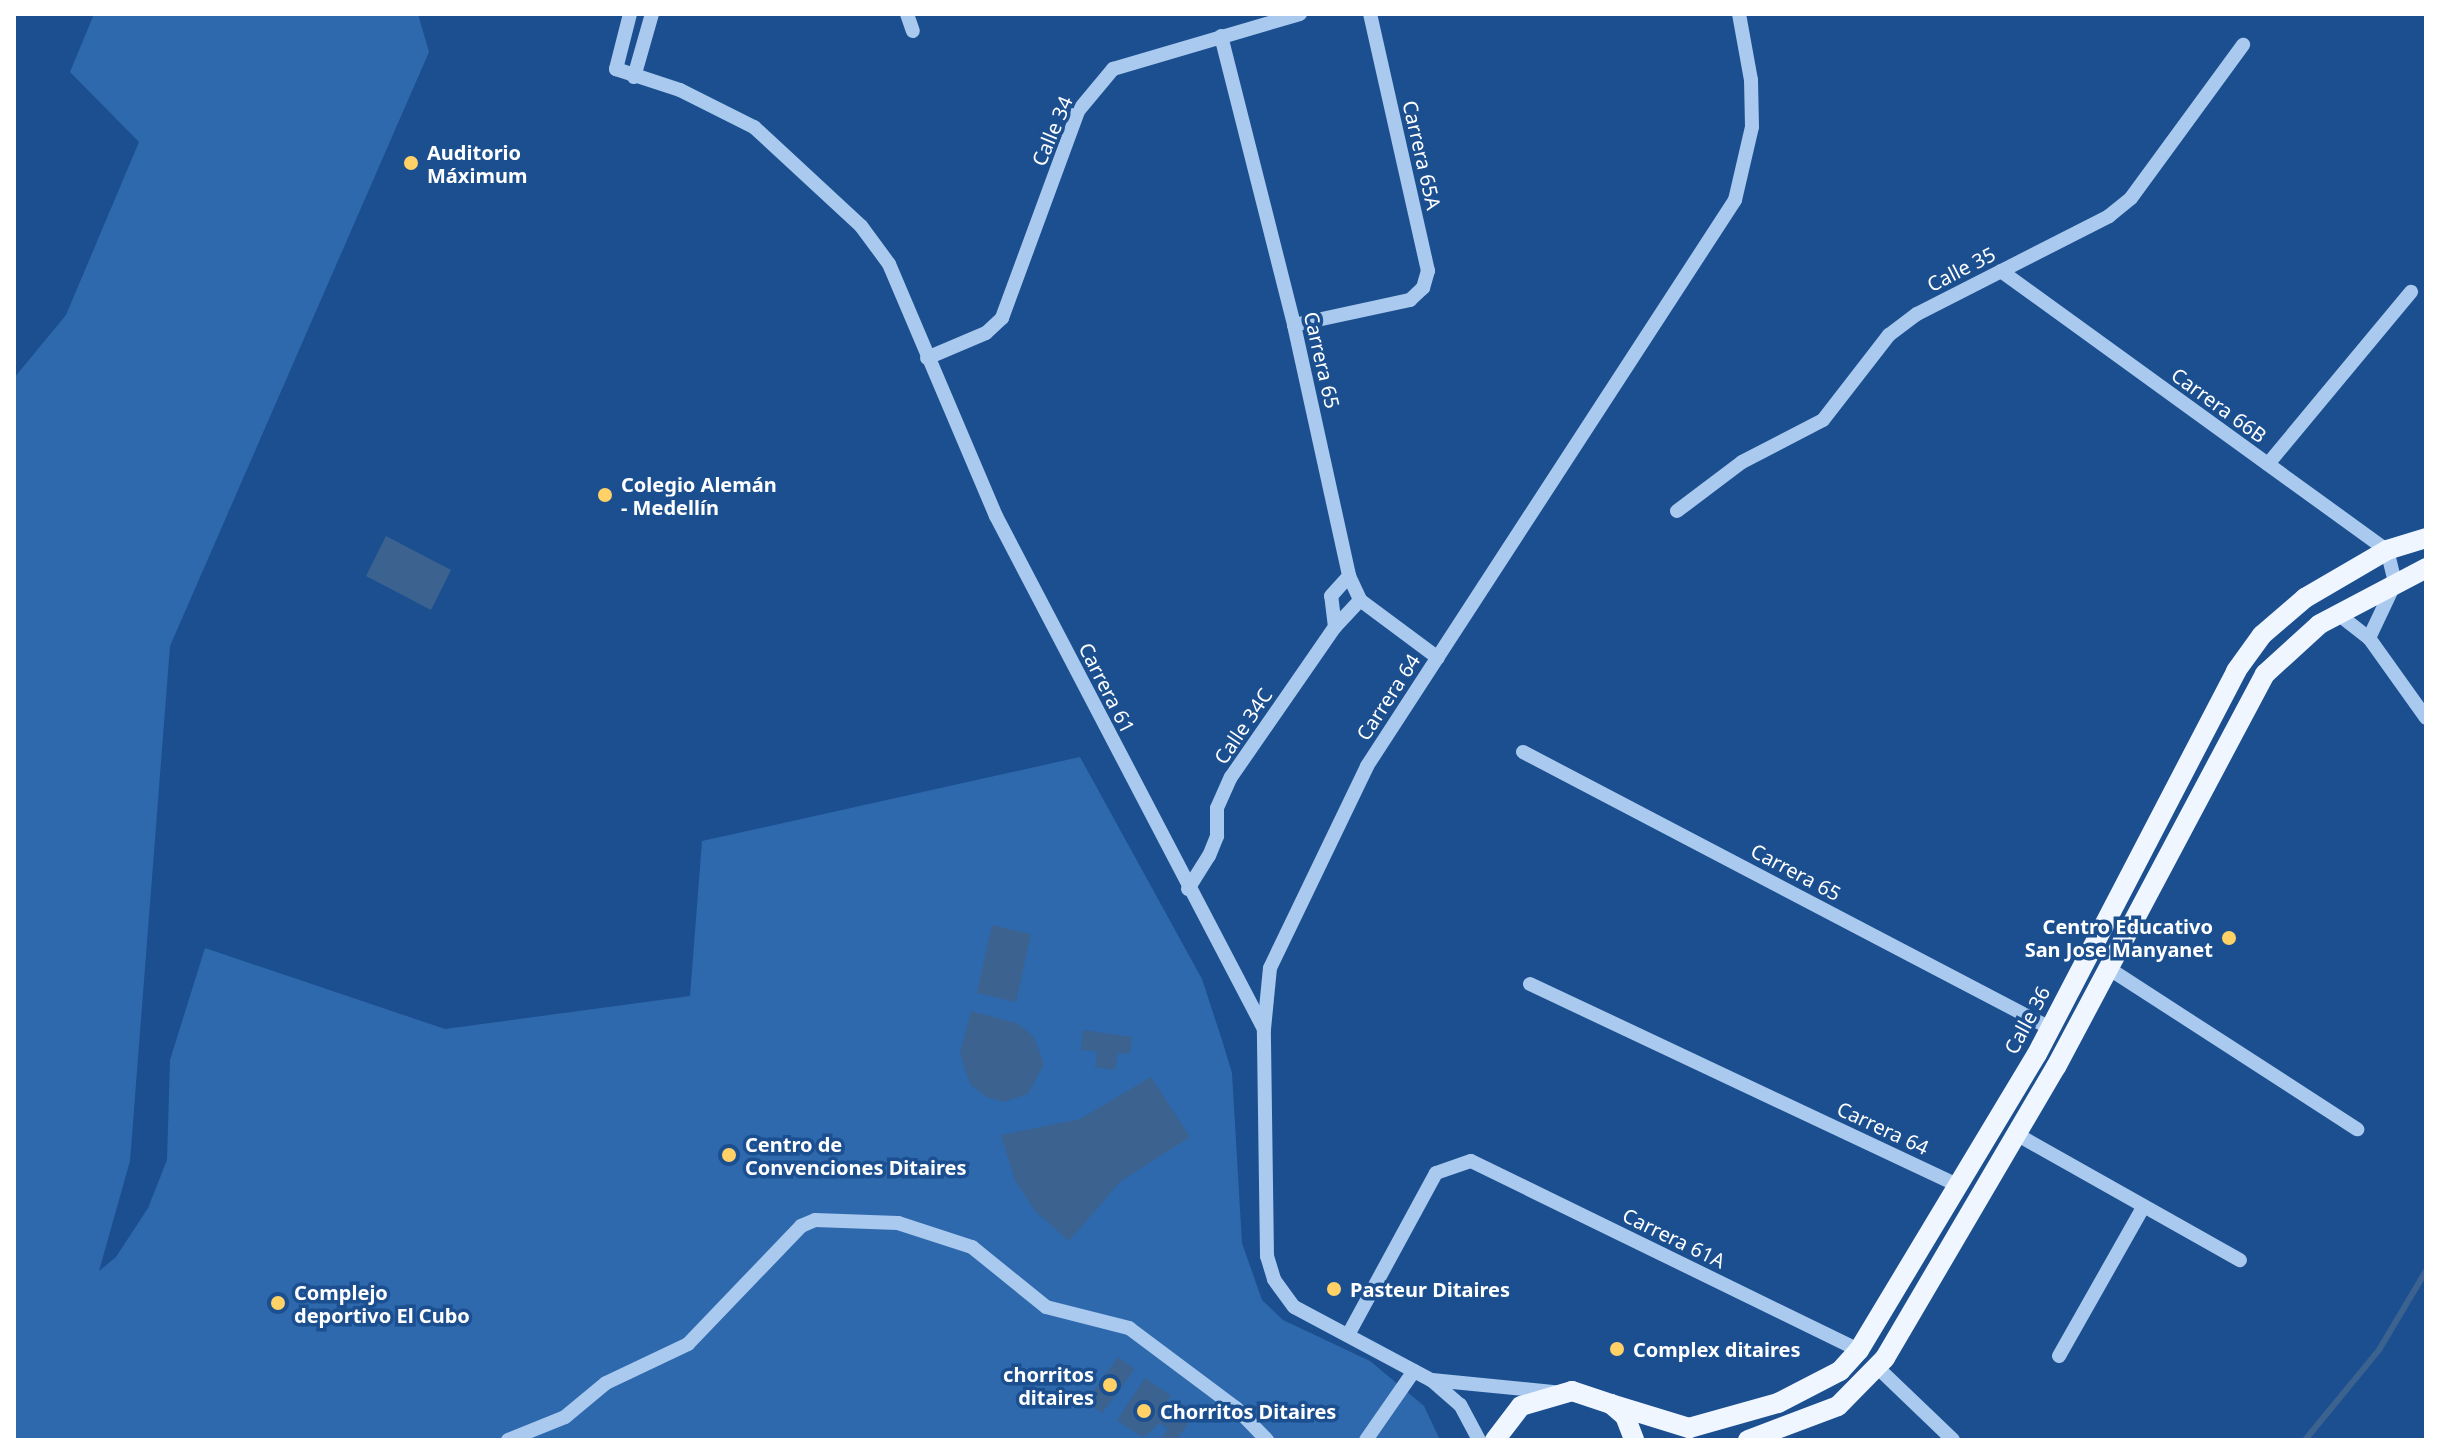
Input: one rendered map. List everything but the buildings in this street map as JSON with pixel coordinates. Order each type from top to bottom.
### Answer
[{"type":"main road","name":"Calle 36","points":[[1556,1392],[1589,1394],[1689,1428],[1812,1389],[1840,1371],[1859,1350],[2050,1028],[2236,671],[2262,635],[2305,598],[2387,550],[2426,538]]},
{"type":"main road","points":[[1748,1440],[1838,1406],[1877,1367],[2016,1134],[2108,968],[2247,700],[2287,649],[2338,614],[2426,568]]},
{"type":"main road","points":[[1495,1440],[1521,1406],[1556,1392]]},
{"type":"main road","points":[[1611,1404],[1625,1416],[1634,1440]]},
{"type":"street","name":"Carrera 61","points":[[630,14],[616,69],[729,111],[787,154],[861,226],[889,264],[996,516],[1188,889],[1264,1029]]},
{"type":"street","points":[[634,77],[652,14]]},
{"type":"street","points":[[907,14],[913,31]]},
{"type":"street","name":"Calle 34","points":[[927,358],[986,333],[1002,318],[1078,111],[1113,69],[1137,59],[1300,14]]},
{"type":"street","name":"Carrera 65A","points":[[1294,325],[1410,300],[1423,288],[1428,271],[1370,14]]},
{"type":"street","name":"Carrera 64","points":[[1479,1440],[1460,1405],[1431,1380],[1294,1307],[1274,1279],[1267,1256],[1264,1029],[1270,968],[1288,923],[1367,766],[1735,200],[1752,127],[1751,80],[1739,14]]},
{"type":"street","name":"Carrera 65","points":[[1221,36],[1294,325],[1349,576],[1360,600],[1438,658]]},
{"type":"street","name":"Calle 35","points":[[1677,511],[1742,462],[1823,420],[1889,335],[1917,314],[2109,216],[2131,198],[2243,45]]},
{"type":"street","name":"Carrera 66B","points":[[2001,271],[2387,550]]},
{"type":"street","points":[[2268,464],[2411,292]]},
{"type":"street","points":[[2369,638],[2395,583],[2387,550]]},
{"type":"street","points":[[1335,627],[1331,596],[1349,576]]},
{"type":"street","name":"Calle 34C","points":[[1188,889],[1209,856],[1217,836],[1217,808],[1231,777],[1335,627],[1360,600]]},
{"type":"street","points":[[2338,614],[2369,638],[2426,718]]},
{"type":"street","name":"Carrera 65","points":[[1523,752],[2050,1028]]},
{"type":"street","points":[[2108,968],[2357,1129]]},
{"type":"street","name":"Carrera 64","points":[[1530,984],[1958,1185]]},
{"type":"street","points":[[2016,1134],[2240,1260]]},
{"type":"street","name":"Carrera 61A","points":[[1348,1335],[1436,1173],[1471,1161],[1859,1350]]},
{"type":"street","points":[[2059,1356],[2144,1206]]},
{"type":"street","points":[[513,1438],[565,1417],[606,1383],[688,1344],[801,1226],[815,1220],[898,1223],[972,1247],[1046,1307],[1129,1328],[1236,1408],[1267,1440]]},
{"type":"street","points":[[1877,1367],[1953,1440]]},
{"type":"street","points":[[1366,1440],[1414,1371]]},
{"type":"street","name":"Carrera 64","points":[[1431,1380],[1556,1392]]},
{"type":"shaded area","points":[[94,14],[418,14],[429,52],[170,646],[130,1161],[99,1271],[116,1257],[148,1208],[167,1160],[170,1060],[205,948],[445,1029],[690,996],[702,841],[1080,757],[1202,979],[1232,1073],[1242,1243],[1262,1300],[1283,1320],[1370,1361],[1424,1406],[1440,1440],[14,1440],[14,378],[66,315],[139,142],[70,72]]},
{"type":"shaded area","points":[[386,536],[451,570],[431,610],[366,576]]},
{"type":"shaded area","points":[[992,925],[1031,934],[1016,1002],[977,993]]},
{"type":"shaded area","points":[[971,1011],[1017,1023],[1034,1037],[1044,1064],[1028,1094],[1004,1102],[986,1097],[970,1084],[960,1053]]},
{"type":"shaded area","points":[[1083,1030],[1132,1037],[1130,1054],[1118,1053],[1115,1070],[1095,1067],[1097,1052],[1081,1050]]},
{"type":"shaded area","points":[[1151,1077],[1190,1137],[1121,1181],[1069,1241],[1036,1212],[1015,1181],[1001,1135],[1080,1119]]},
{"type":"shaded area","name":"chorritos ditaires","points":[[1118,1357],[1135,1369],[1102,1413],[1086,1401]]},
{"type":"shaded area","name":"Chorritos Ditaires","points":[[1145,1378],[1171,1396],[1164,1406],[1166,1415],[1174,1420],[1183,1407],[1194,1415],[1177,1440],[1160,1440],[1168,1429],[1160,1423],[1143,1438],[1117,1420]]},
{"type":"waterway","points":[[2305,1440],[2379,1350],[2426,1271]]},
{"type":"place","name":"Auditorio Máximum","points":[[411,163]]},
{"type":"place","name":"Colegio Alemán - Medellín","points":[[605,495]]},
{"type":"place","name":"Centro Educativo San Jose Manyanet","points":[[2229,938]]},
{"type":"place","name":"Centro de Convenciones Ditaires","points":[[729,1155]]},
{"type":"place","name":"Pasteur Ditaires","points":[[1334,1289]]},
{"type":"place","name":"Complejo deportivo El Cubo","points":[[278,1303]]},
{"type":"place","name":"Complex ditaires","points":[[1617,1349]]},
{"type":"place","name":"chorritos ditaires","points":[[1110,1385]]},
{"type":"place","name":"Chorritos Ditaires","points":[[1144,1411]]}]
